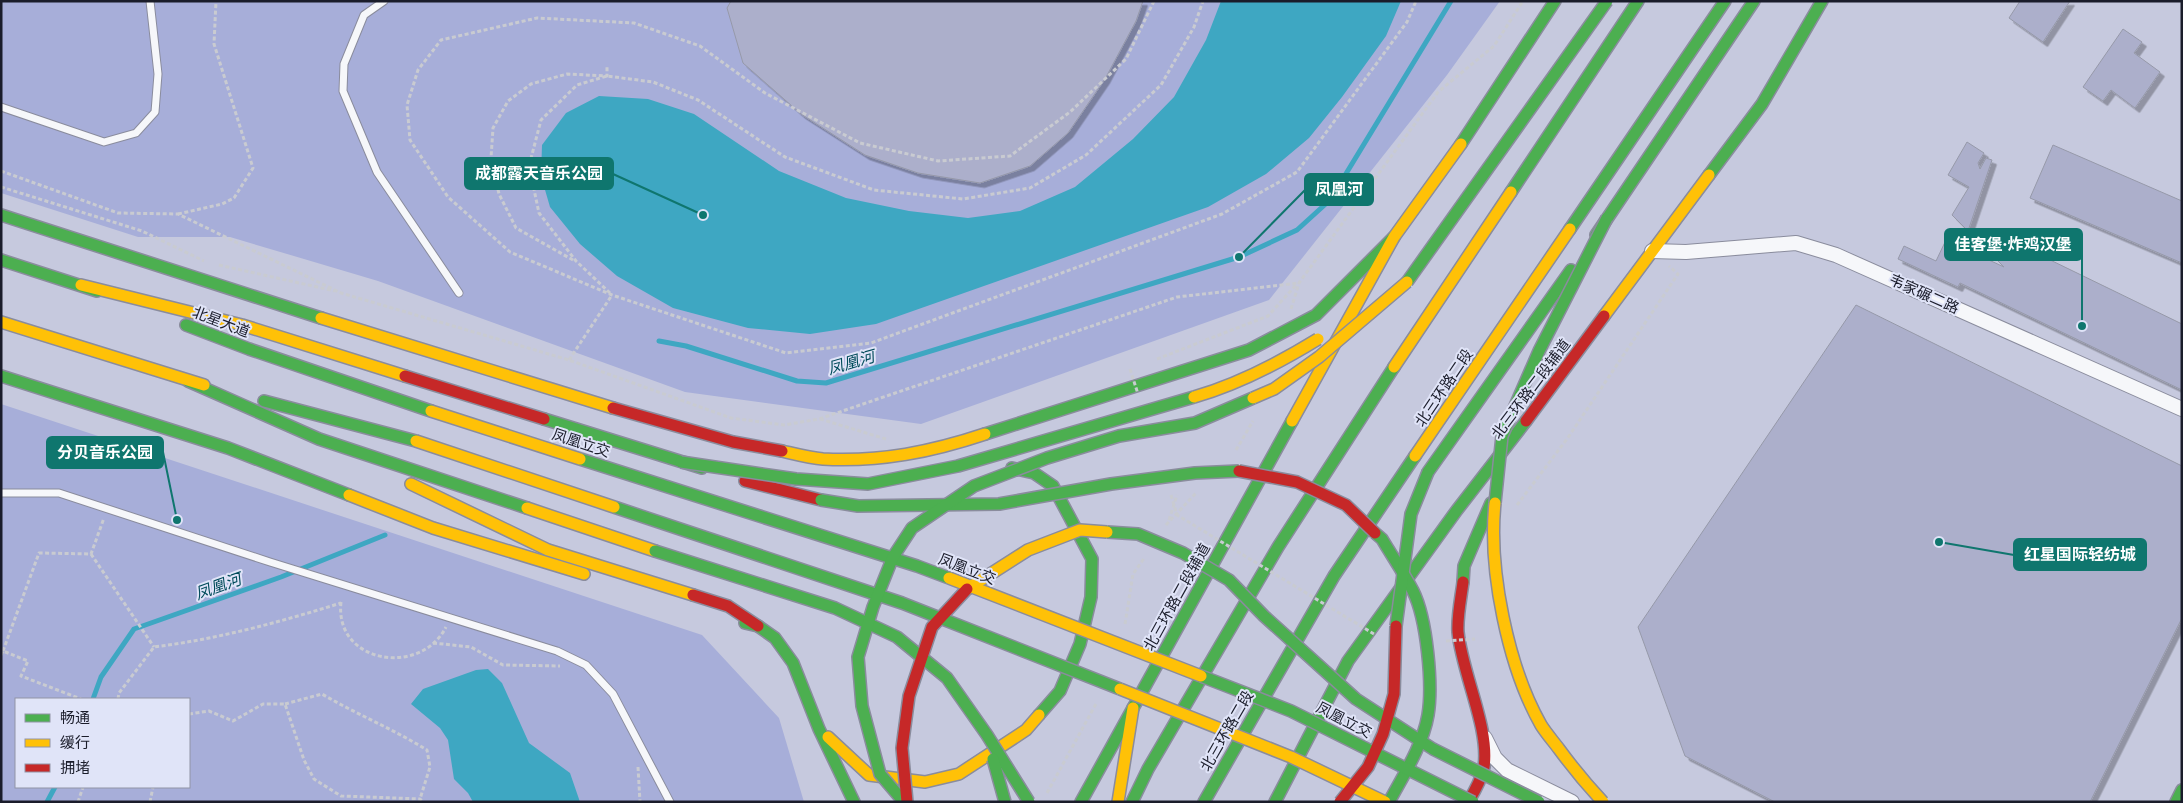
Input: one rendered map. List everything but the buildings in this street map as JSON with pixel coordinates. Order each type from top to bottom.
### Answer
[{"type":"main road","name":"北三环路二段辅道","points":[[1081,802],[1394,238],[1458,149],[1555,1]]},
{"type":"main road","points":[[906,802],[880,774],[862,706],[858,657],[873,607],[890,566],[912,528],[974,486],[1047,458],[1119,436],[1195,422],[1274,389],[1319,357],[1404,287],[1607,1]]},
{"type":"main road","points":[[1132,802],[1148,769],[1278,547],[1395,366],[1638,1]]},
{"type":"main road","name":"北三环路二段","points":[[1204,802],[1334,576],[1724,1]]},
{"type":"main road","points":[[1340,802],[1368,767],[1383,734],[1394,694],[1396,615],[1411,514],[1428,472],[1607,218],[1754,1]]},
{"type":"main road","name":"北三环路二段辅道","points":[[1275,802],[1348,661],[1457,510],[1762,104],[1822,1]]},
{"type":"main road","points":[[1762,104],[1836,1]]},
{"type":"main road","points":[[1,215],[291,309],[646,418],[733,442],[822,459],[889,458],[939,449],[1249,350],[1316,315],[1394,238]]},
{"type":"main road","points":[[1603,802],[1585,783],[1541,725],[1514,663],[1500,602],[1493,524],[1502,436],[1539,351],[1607,218]]},
{"type":"main road","name":"北星大道","points":[[1,260],[81,285],[249,349],[431,411]]},
{"type":"main road","points":[[1,322],[89,348],[188,381],[416,441],[902,602],[1291,757],[1387,802],[1414,756],[1428,716],[1429,678],[1424,629],[1414,593],[1382,539],[1346,505],[1297,482],[1245,471],[1195,473],[1111,484],[999,504],[858,506],[821,500],[730,477],[242,325],[94,276]]},
{"type":"main road","points":[[81,285],[242,325]]},
{"type":"main road","points":[[682,462],[796,479],[868,484],[958,466],[1226,388],[1287,358],[1404,287]]},
{"type":"main road","points":[[1,330],[89,348]]},
{"type":"main road","points":[[1,376],[228,448],[433,528],[595,577]]},
{"type":"main road","points":[[188,381],[319,439],[548,550],[728,606],[775,638],[793,663],[819,729],[854,802]]},
{"type":"main road","name":"凤凰立交","points":[[431,411],[917,566],[1291,711],[1473,802]]},
{"type":"main road","points":[[1468,802],[1479,784],[1484,766],[1483,735],[1464,668],[1458,630],[1464,566],[1523,424]]},
{"type":"main road","points":[[319,439],[655,551],[835,608],[897,637],[947,678],[1029,802]]},
{"type":"main road","points":[[819,729],[869,775],[926,782],[959,774],[1026,730],[1060,691],[1067,675],[1080,644],[1091,597],[1092,559],[1053,486],[1034,474],[939,449]]},
{"type":"main road","points":[[906,802],[902,748],[909,696],[932,627],[970,585],[1028,550],[1080,530],[1138,534],[1183,553],[1229,580],[1264,616],[1356,699],[1433,749],[1539,802]]},
{"type":"main road","points":[[652,595],[758,626]]},
{"type":"main road","points":[[1118,802],[1133,708]]},
{"type":"main road","points":[[986,735],[1005,802]]},
{"type":"main road","points":[[2176,802],[2182,790]]},
{"type":"street","name":"韦家碾二路","points":[[1652,251],[1686,252],[1796,243],[1836,255],[2182,409]]},
{"type":"street","points":[[1483,735],[1495,758],[1506,770],[1572,802]]},
{"type":"lane","points":[[1,107],[104,142],[136,133],[155,112],[158,74],[150,1]]},
{"type":"lane","points":[[384,1],[364,15],[344,64],[343,91],[377,172],[459,293]]},
{"type":"lane","points":[[1,493],[59,493],[270,562],[557,651],[586,665],[612,694],[670,802]]},
{"type":"path","points":[[1,171],[118,213],[178,214],[222,204],[234,198],[253,168],[214,44],[216,1]]},
{"type":"path","points":[[1154,1],[1126,59],[1070,112],[1010,156],[938,161],[860,143],[765,93],[700,46],[634,23],[537,18],[441,40],[418,70],[407,105],[410,140],[448,197],[510,252],[612,295],[786,353],[871,342],[1222,214],[1298,172],[1407,22],[1416,1]]},
{"type":"path","points":[[576,261],[516,228],[499,194],[492,158],[493,128],[508,101],[531,84],[567,74],[607,76],[653,82],[698,100],[785,157],[874,190],[963,200],[1030,188],[1086,155],[1161,85],[1194,28],[1204,1]]},
{"type":"path","points":[[607,76],[608,67]]},
{"type":"path","points":[[607,76],[577,85],[541,120],[529,166],[539,213],[576,261],[612,295]]},
{"type":"path","points":[[1,187],[142,231],[209,263],[341,293],[569,360],[731,418],[784,425],[819,419],[1177,297],[1299,283],[1268,316],[1195,345]]},
{"type":"path","points":[[178,214],[341,293]]},
{"type":"path","points":[[1511,512],[1567,439],[1678,274],[1652,251]]},
{"type":"path","points":[[569,360],[612,295]]},
{"type":"path","points":[[1130,368],[1138,396]]},
{"type":"path","points":[[819,419],[887,439],[895,439]]},
{"type":"path","points":[[1168,523],[1180,486]]},
{"type":"path","points":[[1168,487],[1177,515],[1380,636]]},
{"type":"path","points":[[91,554],[107,509]]},
{"type":"path","points":[[1,655],[39,553],[91,554]]},
{"type":"path","points":[[91,554],[154,647]]},
{"type":"path","points":[[339,582],[341,602],[339,615],[351,641],[370,654],[394,659],[424,651],[442,635],[451,617]]},
{"type":"path","points":[[118,698],[119,693],[154,647],[185,643],[279,622],[341,602]]},
{"type":"path","points":[[1475,631],[1476,648]]},
{"type":"path","points":[[1439,641],[1475,639]]},
{"type":"path","points":[[433,643],[471,647],[503,666],[567,666]]},
{"type":"path","points":[[3,651],[28,661],[21,676],[79,698]]},
{"type":"path","points":[[190,714],[209,712],[232,721],[262,704],[285,704],[322,694],[345,708],[401,734],[427,750],[430,767],[422,800],[341,796],[314,779],[304,760],[285,704]]},
{"type":"path","points":[[78,802],[84,788]]},
{"type":"path","points":[[150,802],[153,788]]},
{"type":"shaded area","points":[[1,1],[1500,1],[1447,75],[1269,300],[921,424],[685,392],[378,281],[230,237],[138,237],[1,193]]},
{"type":"shaded area","points":[[1221,1],[1401,1],[1386,36],[1342,97],[1309,138],[1266,174],[1208,207],[876,324],[810,334],[748,328],[673,308],[617,276],[580,244],[550,207],[541,176],[542,145],[566,113],[599,96],[648,99],[694,114],[779,171],[846,198],[909,211],[968,218],[1020,211],[1075,187],[1133,139],[1174,97],[1206,40]]},
{"type":"shaded area","points":[[1,404],[702,635],[779,718],[804,802],[1,802]]},
{"type":"shaded area","points":[[488,669],[502,683],[529,743],[570,773],[580,802],[473,802],[468,793],[454,779],[448,740],[440,728],[411,704],[423,689],[476,670]]},
{"type":"waterway","name":"凤凰河","points":[[659,341],[686,346],[797,381],[826,383],[1239,257],[1297,230],[1330,200],[1451,1]]},
{"type":"waterway","name":"凤凰河","points":[[93,698],[101,677],[134,629],[281,577],[385,535]]},
{"type":"waterway","name":"凤凰河","points":[[47,802],[54,788]]},
{"type":"traffic: fast","points":[[1461,144],[1555,1]]},
{"type":"traffic: fast","points":[[1407,282],[1607,1]]},
{"type":"traffic: fast","points":[[1511,192],[1638,1]]},
{"type":"traffic: fast","points":[[1570,229],[1725,1]]},
{"type":"traffic: fast","points":[[1596,235],[1754,1]]},
{"type":"traffic: fast","points":[[1709,175],[1762,104],[1822,1]]},
{"type":"traffic: fast","points":[[1,215],[321,318]]},
{"type":"traffic: fast","points":[[1495,503],[1502,436],[1539,351],[1607,218]]},
{"type":"traffic: fast","points":[[985,434],[1249,350],[1316,315],[1394,237]]},
{"type":"traffic: fast","points":[[1,260],[97,291]]},
{"type":"traffic: fast","points":[[1428,472],[1571,270]]},
{"type":"traffic: fast","points":[[186,325],[249,349],[431,411]]},
{"type":"traffic: fast","points":[[1132,802],[1148,769],[1278,547],[1394,367]]},
{"type":"traffic: fast","points":[[1,376],[228,448],[349,495]]},
{"type":"traffic: fast","points":[[188,381],[319,439],[527,508]]},
{"type":"traffic: fast","points":[[681,462],[796,479],[868,484],[958,466],[1194,397]]},
{"type":"traffic: fast","points":[[904,802],[880,774],[862,706],[858,657],[873,607],[893,557],[912,528],[974,486],[1047,458],[1119,436],[1195,423],[1253,398]]},
{"type":"traffic: fast","points":[[264,401],[416,441]]},
{"type":"traffic: fast","points":[[544,419],[702,468]]},
{"type":"traffic: fast","points":[[1081,802],[1292,421]]},
{"type":"traffic: fast","points":[[1275,802],[1348,661],[1457,510],[1526,421]]},
{"type":"traffic: fast","points":[[1204,802],[1334,576],[1415,456]]},
{"type":"traffic: fast","points":[[580,459],[917,566],[949,578]]},
{"type":"traffic: fast","points":[[1012,468],[1034,473],[1053,486],[1092,559],[1091,597],[1080,644],[1060,691],[1039,715]]},
{"type":"traffic: fast","points":[[821,500],[858,506],[999,504],[1111,484],[1195,473],[1239,471]]},
{"type":"traffic: fast","points":[[1396,626],[1411,514],[1428,472]]},
{"type":"traffic: fast","points":[[1463,582],[1464,566],[1491,503]]},
{"type":"traffic: fast","points":[[614,507],[902,603],[1120,689]]},
{"type":"traffic: fast","points":[[1107,532],[1138,534],[1183,553],[1229,580],[1264,616],[1356,699],[1433,749],[1539,802]]},
{"type":"traffic: fast","points":[[1375,533],[1382,539],[1402,571],[1418,603],[1428,652],[1430,687],[1428,715],[1422,738],[1389,802]]},
{"type":"traffic: fast","points":[[655,551],[835,608],[897,637],[947,678],[987,735],[1029,802]]},
{"type":"traffic: fast","points":[[745,623],[758,626],[775,638],[793,663],[819,729],[854,802]]},
{"type":"traffic: fast","points":[[1201,676],[1291,711],[1473,802]]},
{"type":"traffic: fast","points":[[993,759],[1005,802]]},
{"type":"traffic: fast","points":[[2176,802],[2182,790]]},
{"type":"traffic: slow","points":[[1292,421],[1394,237],[1461,144]]},
{"type":"traffic: slow","points":[[1604,316],[1709,175]]},
{"type":"traffic: slow","points":[[1394,367],[1511,192]]},
{"type":"traffic: slow","points":[[1415,456],[1570,229]]},
{"type":"traffic: slow","points":[[1253,398],[1274,389],[1319,357],[1407,282]]},
{"type":"traffic: slow","points":[[81,285],[242,325],[405,376]]},
{"type":"traffic: slow","points":[[321,318],[613,408]]},
{"type":"traffic: slow","points":[[1,322],[204,385]]},
{"type":"traffic: slow","points":[[1194,397],[1227,386],[1258,372],[1318,339]]},
{"type":"traffic: slow","points":[[431,411],[580,459]]},
{"type":"traffic: slow","points":[[782,451],[823,459],[865,459],[925,451],[985,434]]},
{"type":"traffic: slow","points":[[416,441],[614,507]]},
{"type":"traffic: slow","points":[[411,484],[548,550],[693,595]]},
{"type":"traffic: slow","points":[[349,495],[433,528],[584,574]]},
{"type":"traffic: slow","points":[[1495,503],[1494,529],[1498,587],[1510,647],[1519,675],[1529,702],[1543,728],[1575,770],[1603,802]]},
{"type":"traffic: slow","points":[[527,508],[655,551]]},
{"type":"traffic: slow","points":[[967,589],[1028,550],[1080,530],[1107,532]]},
{"type":"traffic: slow","points":[[949,578],[1201,676]]},
{"type":"traffic: slow","points":[[1120,689],[1291,757],[1385,802]]},
{"type":"traffic: slow","points":[[1118,802],[1133,708]]},
{"type":"traffic: slow","points":[[828,737],[869,775],[925,782],[959,774],[1026,730],[1039,715]]},
{"type":"traffic: jam","points":[[1526,421],[1604,316]]},
{"type":"traffic: jam","points":[[405,376],[544,419]]},
{"type":"traffic: jam","points":[[613,408],[733,442],[782,451]]},
{"type":"traffic: jam","points":[[1239,471],[1297,482],[1346,505],[1375,533]]},
{"type":"traffic: jam","points":[[745,481],[821,500]]},
{"type":"traffic: jam","points":[[1463,582],[1458,632],[1479,718],[1485,752],[1481,776],[1468,802]]},
{"type":"traffic: jam","points":[[907,802],[902,748],[909,696],[932,627],[967,589]]},
{"type":"traffic: jam","points":[[693,595],[728,606],[758,626]]},
{"type":"traffic: jam","points":[[1340,802],[1368,767],[1383,734],[1394,694],[1396,626]]},
{"type":"place","name":"成都露天音乐公园","points":[[703,215]]},
{"type":"place","name":"凤凰河","points":[[1239,257]]},
{"type":"place","name":"佳客堡·炸鸡汉堡","points":[[2082,326]]},
{"type":"place","name":"分贝音乐公园","points":[[177,520]]},
{"type":"place","name":"红星国际轻纺城","points":[[1939,542]]}]
